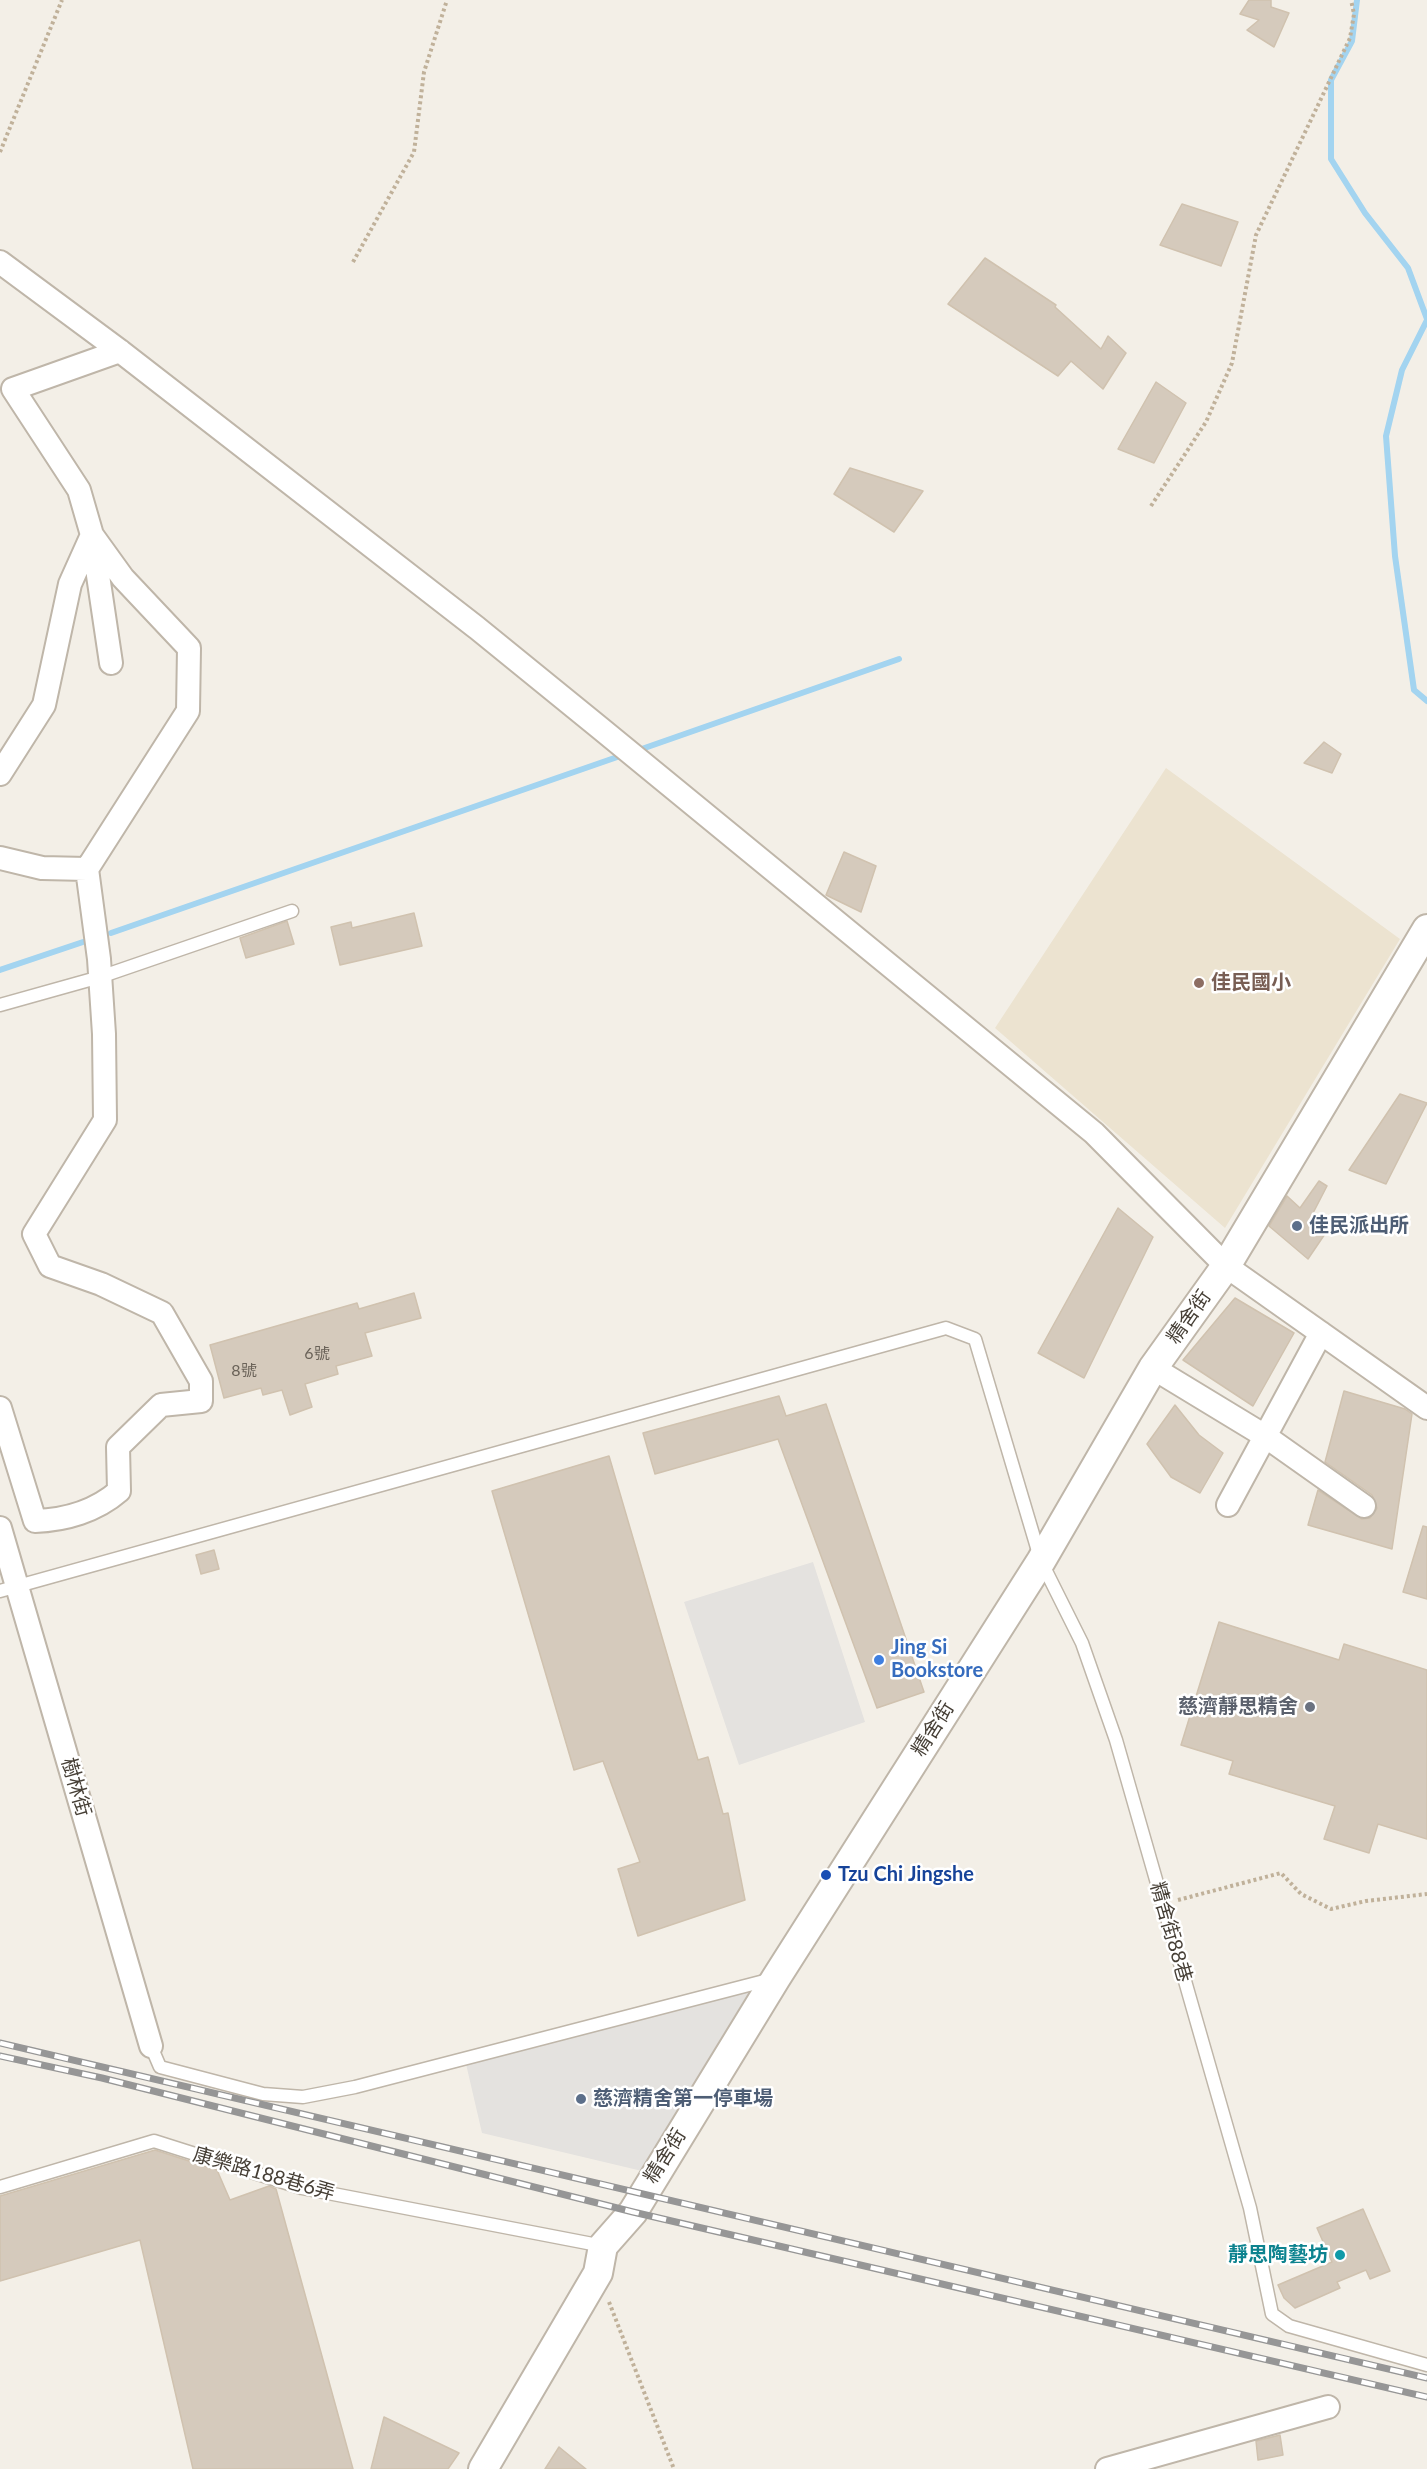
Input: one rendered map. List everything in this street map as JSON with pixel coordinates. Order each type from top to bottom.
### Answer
[{"type":"street","points":[[0,262],[120,351],[477,628],[1076,1118],[1226,1266],[1427,1408]]},
{"type":"street","points":[[111,663],[92,535],[79,490],[6,388],[120,351]]},
{"type":"street","points":[[0,774],[44,705],[70,584],[92,535]]},
{"type":"street","points":[[0,1408],[35,1521],[51,1520],[102,1506],[119,1491],[118,1447],[161,1405],[201,1401],[201,1382],[162,1313],[101,1284],[50,1266],[34,1234],[105,1120],[100,977],[87,869],[188,711],[189,648],[123,578],[92,535]]},
{"type":"street","points":[[0,858],[42,868],[87,869]]},
{"type":"street","name":"精舍街","points":[[483,2469],[601,2260],[633,2212],[776,1978],[1041,1561],[1153,1368],[1226,1266],[1427,929]]},
{"type":"street","points":[[1228,1505],[1321,1333]]},
{"type":"street","points":[[1153,1368],[1265,1436],[1364,1506]]},
{"type":"street","name":"樹林街","points":[[0,1528],[8,1589],[151,2046]]},
{"type":"street","points":[[1107,2469],[1328,2407]]},
{"type":"lane","points":[[0,1005],[100,977],[292,911]]},
{"type":"lane","name":"精舍街88巷","points":[[8,1589],[946,1328],[975,1339],[1041,1561],[1082,1643],[1116,1740],[1250,2208],[1272,2314],[1289,2326],[1427,2365]]},
{"type":"lane","points":[[151,2046],[160,2067],[263,2094],[303,2097],[366,2084],[776,1978]]},
{"type":"lane","name":"康樂路188巷6弄","points":[[0,2187],[154,2141],[302,2188],[601,2260]]},
{"type":"path","points":[[0,152],[62,0]]},
{"type":"path","points":[[353,262],[414,152],[424,72],[447,0]]},
{"type":"path","points":[[1151,507],[1206,422],[1232,363],[1256,235],[1350,38],[1354,14],[1351,0]]},
{"type":"path","points":[[1163,1904],[1281,1873],[1302,1894],[1331,1909],[1366,1901],[1427,1894]]},
{"type":"path","points":[[601,2260],[674,2469]]},
{"type":"shaded area","name":"佳民國小","points":[[1166,768],[1400,939],[1225,1228],[995,1028]]},
{"type":"shaded area","points":[[813,1562],[865,1722],[739,1765],[684,1602]]},
{"type":"shaded area","name":"慈濟精舍第一停車場","points":[[762,1981],[642,2171],[482,2133],[466,2064]]},
{"type":"building","points":[[1249,0],[1271,0],[1271,7],[1289,13],[1274,47],[1247,30],[1259,20],[1240,14]]},
{"type":"building","points":[[1182,204],[1238,222],[1221,266],[1160,245]]},
{"type":"building","points":[[985,258],[1056,305],[1055,307],[1101,349],[1108,336],[1126,353],[1103,389],[1071,361],[1058,376],[948,304]]},
{"type":"building","points":[[1156,382],[1186,403],[1154,463],[1118,449]]},
{"type":"building","points":[[850,468],[923,491],[894,532],[834,494]]},
{"type":"building","points":[[1324,742],[1341,754],[1332,773],[1304,763]]},
{"type":"building","points":[[844,852],[876,866],[861,912],[826,895]]},
{"type":"building","points":[[414,913],[422,946],[340,965],[331,927],[351,922],[352,928]]},
{"type":"building","points":[[287,921],[294,944],[246,958],[240,938]]},
{"type":"building","points":[[1400,1094],[1427,1103],[1386,1184],[1349,1170]]},
{"type":"building","name":"佳民派出所","points":[[1319,1181],[1327,1186],[1311,1217],[1329,1228],[1308,1259],[1269,1226],[1287,1196],[1300,1208]]},
{"type":"building","points":[[1118,1208],[1153,1237],[1084,1378],[1038,1353]]},
{"type":"building","points":[[414,1293],[421,1318],[365,1333],[372,1356],[336,1366],[338,1374],[305,1384],[312,1407],[290,1415],[282,1390],[263,1395],[261,1388],[224,1398],[210,1345],[357,1303],[359,1309]]},
{"type":"building","points":[[1235,1298],[1294,1333],[1253,1406],[1183,1360]]},
{"type":"building","points":[[1344,1391],[1405,1409],[1412,1414],[1392,1549],[1308,1525],[1318,1490],[1362,1519],[1370,1518],[1377,1508],[1372,1495],[1325,1462]]},
{"type":"building","points":[[779,1396],[786,1416],[826,1404],[924,1692],[877,1708],[778,1439],[655,1474],[643,1433]]},
{"type":"building","points":[[1175,1405],[1199,1435],[1223,1453],[1200,1493],[1171,1477],[1147,1444]]},
{"type":"building","points":[[609,1456],[698,1760],[708,1757],[723,1814],[728,1813],[745,1900],[638,1936],[618,1869],[640,1862],[603,1761],[574,1770],[492,1491]]},
{"type":"building","points":[[1423,1526],[1427,1527],[1427,1599],[1403,1592]]},
{"type":"building","points":[[214,1550],[219,1569],[201,1574],[196,1555]]},
{"type":"building","name":"慈濟靜思精舍","points":[[1219,1622],[1339,1660],[1344,1644],[1427,1670],[1427,1839],[1378,1824],[1369,1853],[1324,1839],[1335,1806],[1229,1774],[1233,1761],[1181,1745]]},
{"type":"building","points":[[155,2150],[217,2170],[230,2200],[269,2186],[276,2189],[353,2469],[193,2469],[140,2240],[0,2281],[0,2196]]},
{"type":"building","name":"靜思陶藝坊","points":[[1363,2209],[1390,2271],[1370,2279],[1366,2270],[1337,2282],[1340,2288],[1295,2308],[1284,2298],[1278,2285],[1332,2262],[1317,2228]]},
{"type":"building","points":[[384,2417],[459,2453],[448,2469],[371,2469]]},
{"type":"building","points":[[1280,2435],[1283,2455],[1258,2460],[1256,2441]]},
{"type":"building","points":[[559,2447],[586,2469],[545,2469]]},
{"type":"waterway","points":[[1357,0],[1352,41],[1331,80],[1331,159],[1365,213],[1408,268],[1427,319]]},
{"type":"waterway","points":[[1427,320],[1402,370],[1386,436],[1395,556],[1414,690],[1427,701]]},
{"type":"waterway","points":[[636,751],[899,659]]},
{"type":"waterway","points":[[111,933],[623,755]]},
{"type":"waterway","points":[[0,970],[83,942]]},
{"type":"railway","points":[[0,2043],[1427,2378]]},
{"type":"railway","points":[[0,2056],[102,2078],[633,2212],[1427,2397]]},
{"type":"place","name":"佳民國小","points":[[1199,983]]},
{"type":"place","name":"佳民派出所","points":[[1297,1226]]},
{"type":"place","name":"Jing Si Bookstore","points":[[879,1660]]},
{"type":"place","name":"慈濟靜思精舍","points":[[1310,1707]]},
{"type":"place","name":"Tzu Chi Jingshe","points":[[826,1875]]},
{"type":"place","name":"慈濟精舍第一停車場","points":[[581,2099]]},
{"type":"place","name":"靜思陶藝坊","points":[[1340,2255]]}]
